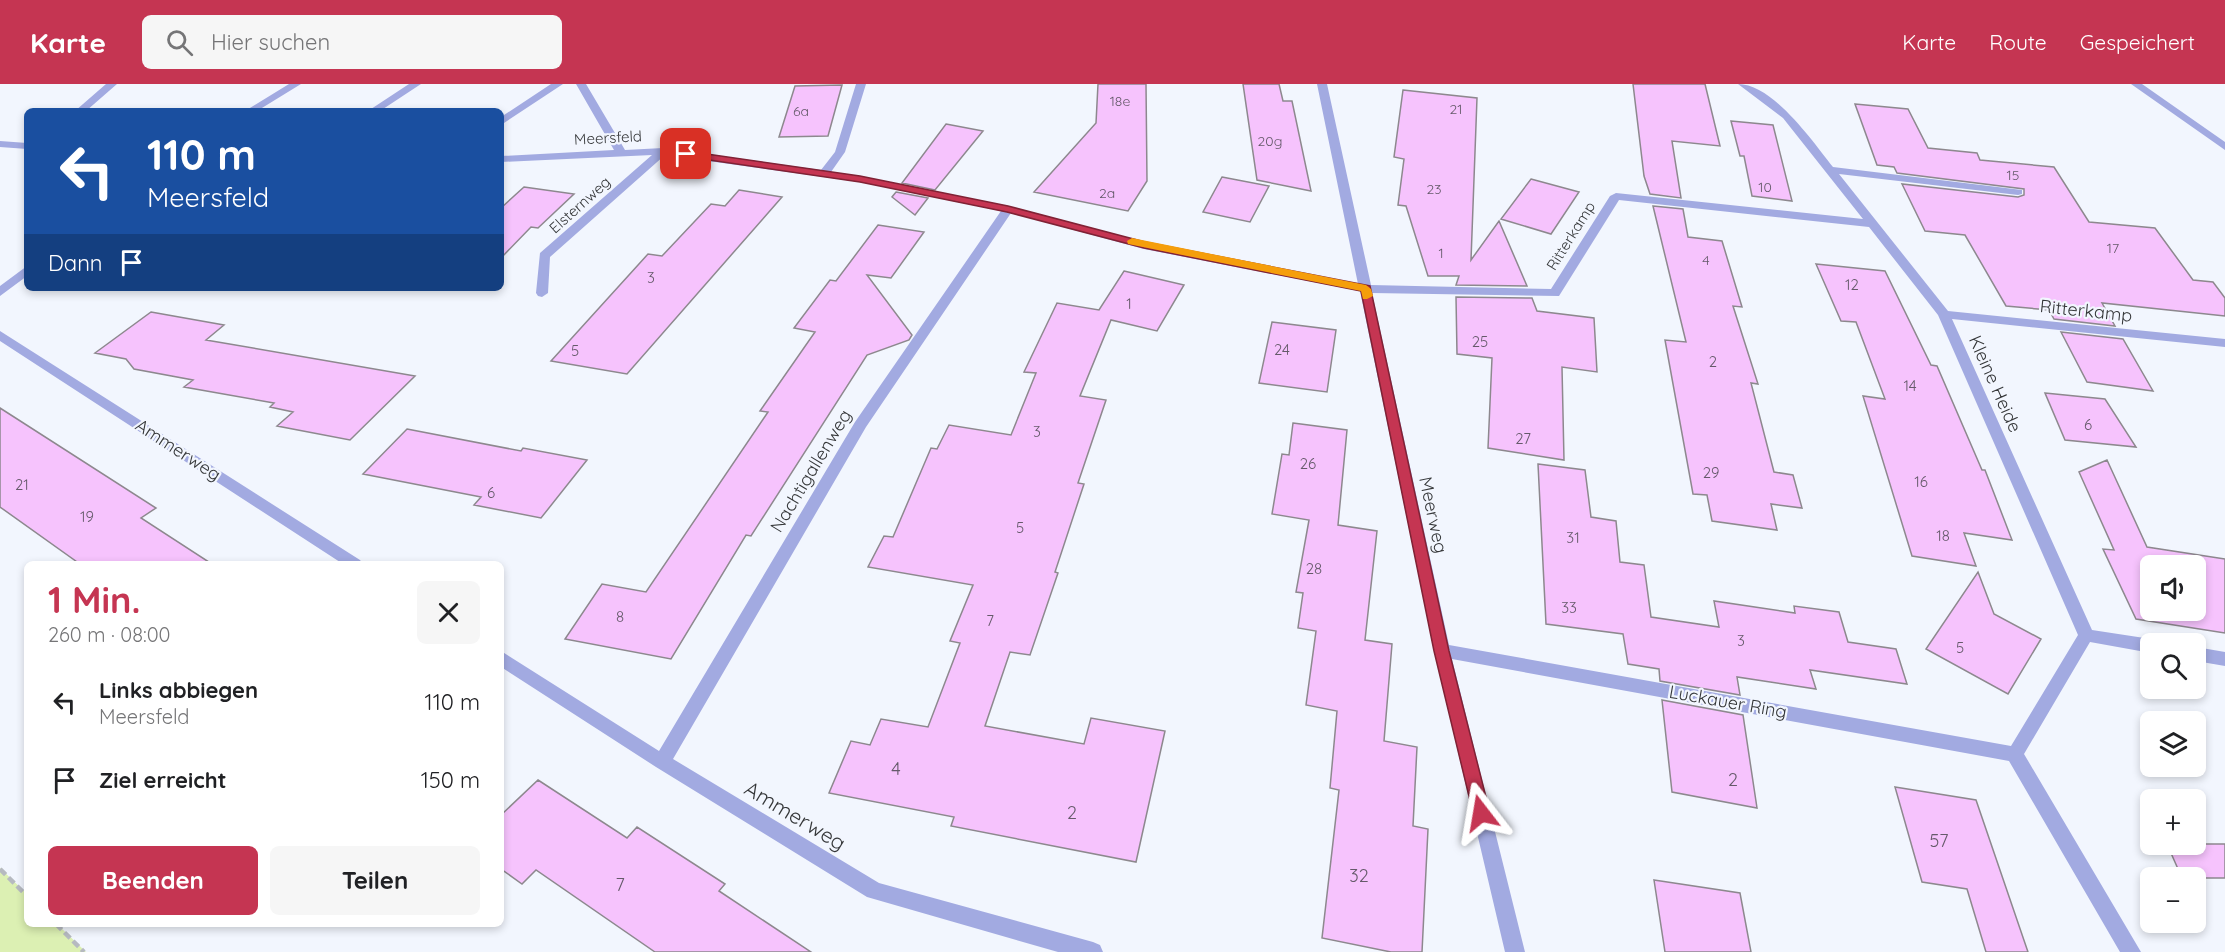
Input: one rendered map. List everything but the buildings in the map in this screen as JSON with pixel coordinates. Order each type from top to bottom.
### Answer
[{"type":"street","points":[[84,108],[112,84]]},
{"type":"street","points":[[255,108],[296,84]]},
{"type":"street","points":[[378,108],[416,84]]},
{"type":"street","points":[[504,120],[558,84]]},
{"type":"street","points":[[581,84],[620,151]]},
{"type":"street","points":[[824,173],[840,152],[861,84]]},
{"type":"street","name":"Meerweg","points":[[1322,84],[1442,651],[1515,952]]},
{"type":"street","name":"Kleine Heide","points":[[1743,84],[1787,116],[1944,314],[2086,635]]},
{"type":"street","points":[[2136,84],[2225,147]]},
{"type":"street","points":[[0,144],[24,146]]},
{"type":"street","name":"Meersfeld","points":[[504,159],[620,151],[663,151],[824,173],[1008,209],[1144,245],[1366,289]]},
{"type":"street","name":"Elsternweg","points":[[542,293],[544,256],[663,151]]},
{"type":"street","points":[[1831,171],[2018,192]]},
{"type":"street","name":"Ritterkamp","points":[[1366,289],[1555,293],[1616,196],[1874,224]]},
{"type":"street","name":"Nachtigallenweg","points":[[662,762],[860,425],[1008,209]]},
{"type":"street","points":[[0,292],[24,272]]},
{"type":"street","name":"Ritterkamp","points":[[1944,314],[2225,343]]},
{"type":"street","name":"Ammerweg","points":[[0,335],[350,561]]},
{"type":"street","points":[[2131,952],[2015,754],[2086,635],[2140,644]]},
{"type":"street","name":"Luckauer Ring","points":[[1442,651],[2015,754]]},
{"type":"street","points":[[2206,656],[2225,659]]},
{"type":"street","name":"Ammerweg","points":[[504,660],[662,762],[874,891],[1093,952]]},
{"type":"path","points":[[0,869],[24,893]]},
{"type":"path","points":[[59,927],[84,952]]},
{"type":"green space","points":[[0,868],[24,891],[24,927],[60,927],[86,952],[0,952]]},
{"type":"slow traffic","points":[[1132,241],[1366,289],[1367,296]]},
{"type":"route","points":[[686,154],[860,179],[1008,209],[1144,245],[1366,289],[1442,651],[1481,813]]}]
